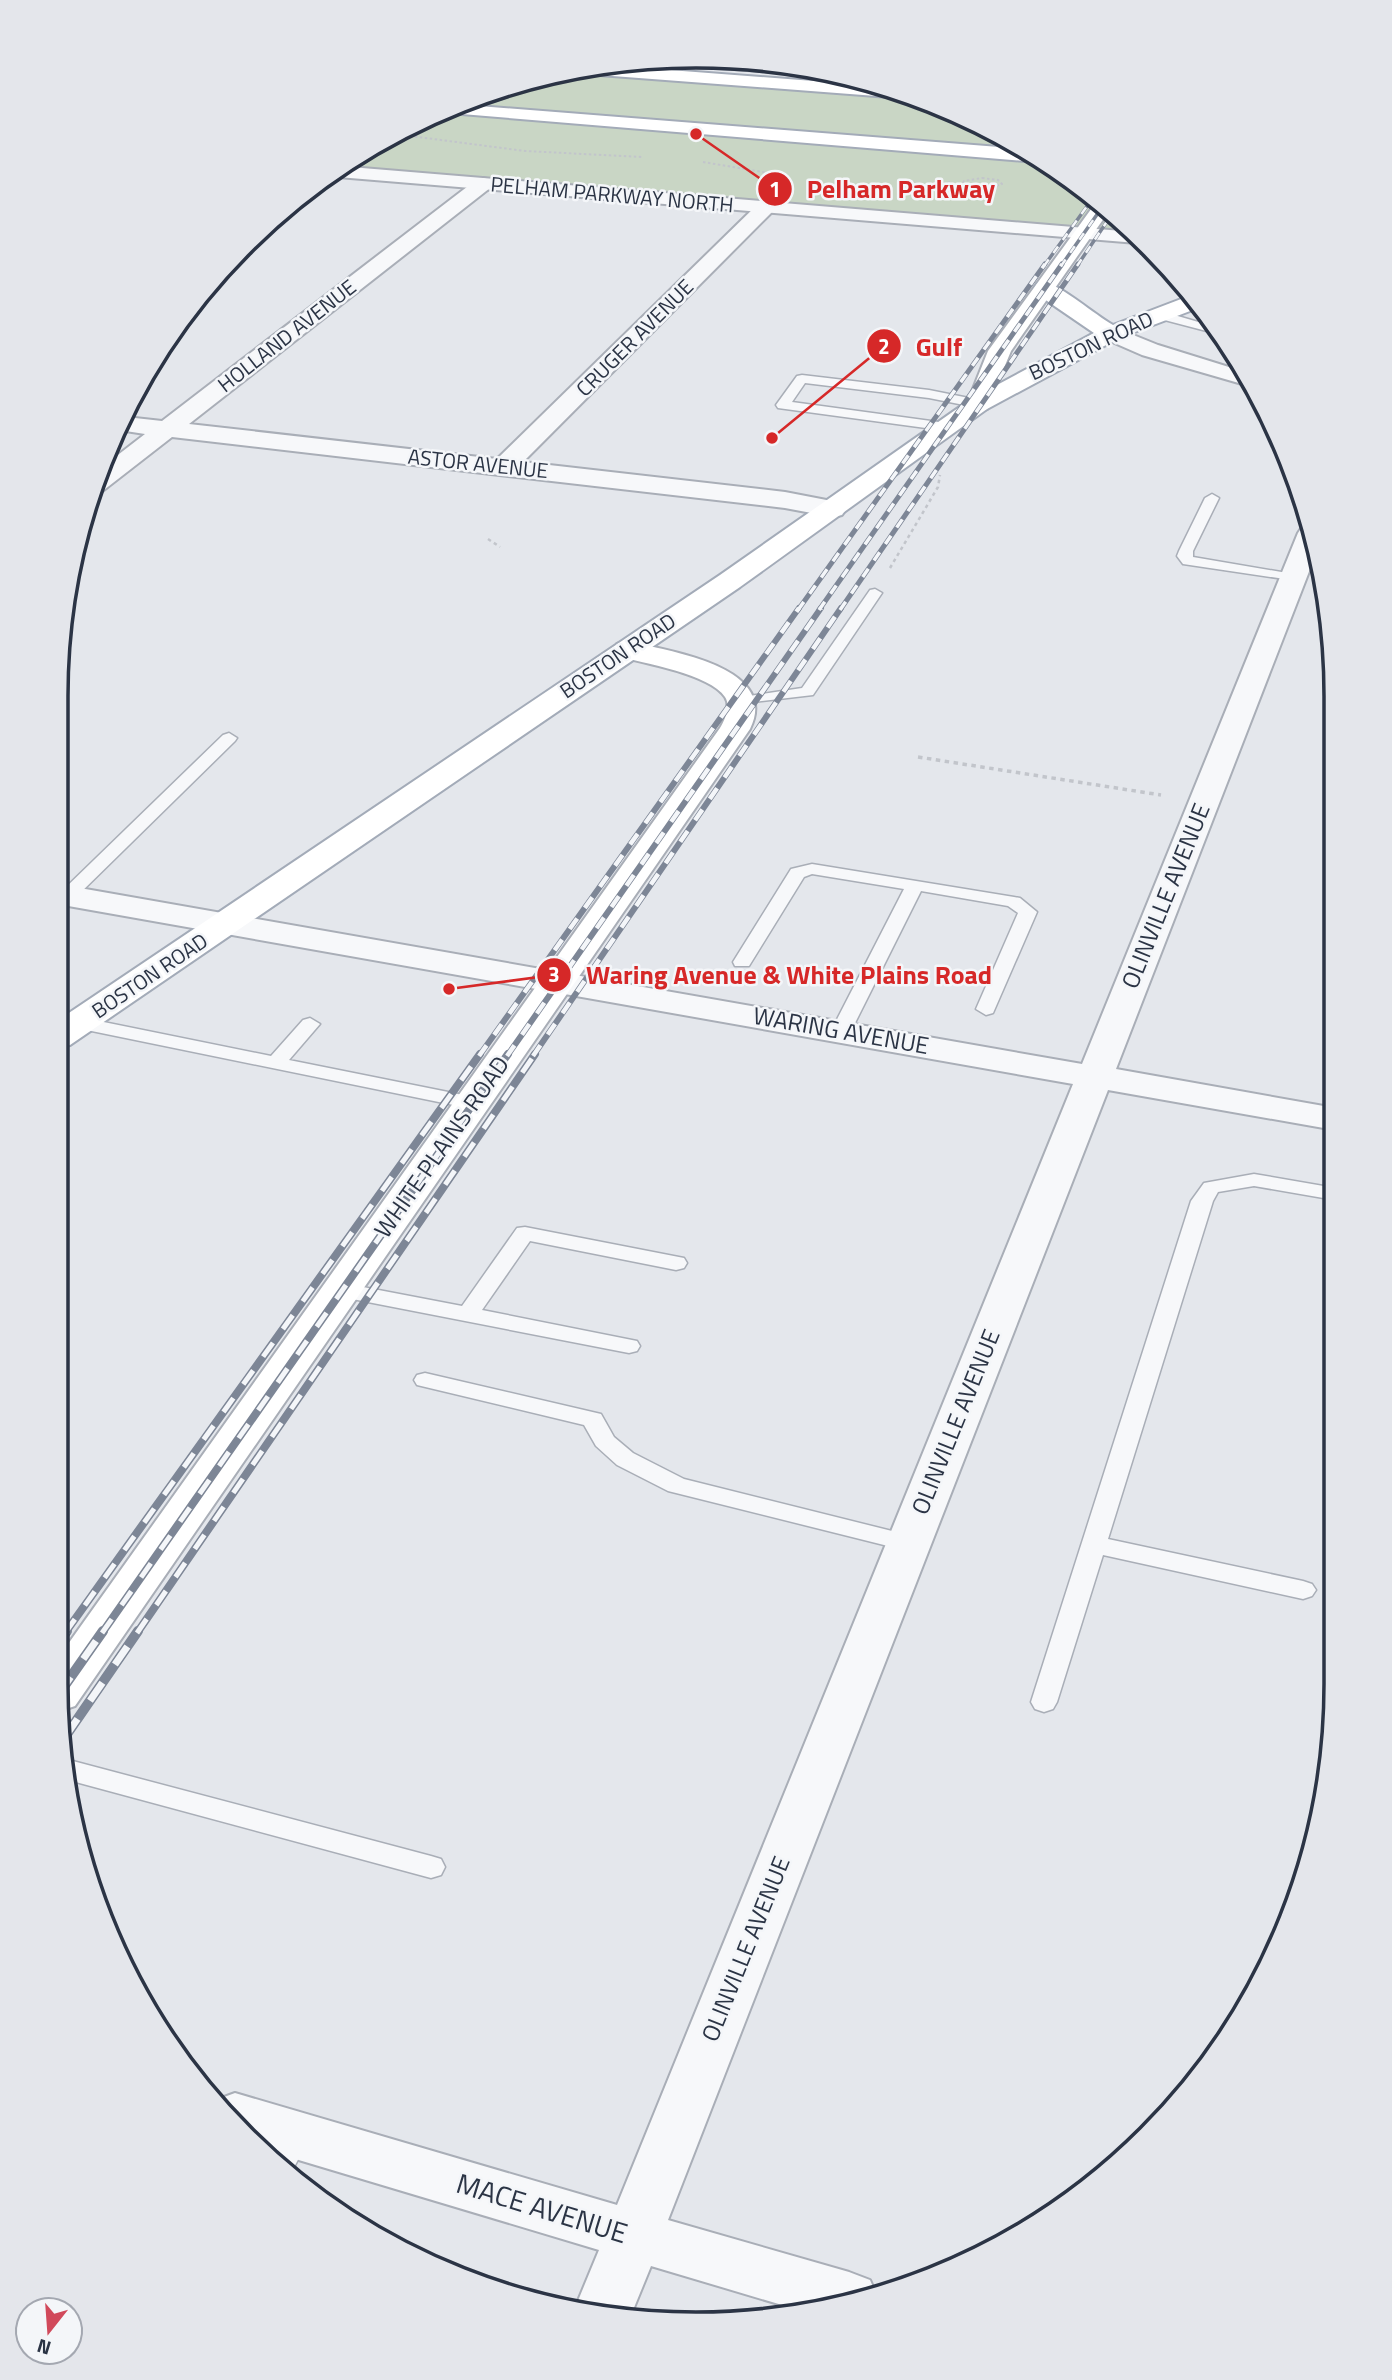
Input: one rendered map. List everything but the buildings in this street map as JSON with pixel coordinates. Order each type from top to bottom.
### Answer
[{"type":"main road","points":[[631,72],[856,90]]},
{"type":"main road","points":[[472,110],[1013,154]]},
{"type":"main road","points":[[979,404],[1000,351],[1097,214]]},
{"type":"main road","points":[[1045,289],[1081,316],[1111,332]]},
{"type":"main road","name":"BOSTON ROAD","points":[[68,1030],[833,509],[979,404],[1111,332],[1186,305]]},
{"type":"main road","points":[[627,650],[712,676],[731,686],[742,701]]},
{"type":"main road","name":"WHITE PLAINS ROAD","points":[[68,1680],[731,737],[740,721],[742,701]]},
{"type":"street","name":"PELHAM PARKWAY NORTH","points":[[348,173],[1124,237]]},
{"type":"street","name":"HOLLAND AVENUE","points":[[110,474],[483,184]]},
{"type":"street","name":"CRUGER AVENUE","points":[[504,467],[765,208]]},
{"type":"street","points":[[1111,332],[1150,351],[1237,377]]},
{"type":"street","name":"ASTOR AVENUE","points":[[130,425],[785,499],[833,509]]},
{"type":"street","name":"OLINVILLE AVENUE","points":[[606,2305],[1305,547]]},
{"type":"street","name":"WARING AVENUE","points":[[68,896],[1324,1117]]},
{"type":"street","name":"MACE AVENUE","points":[[250,2125],[289,2148],[633,2234],[837,2295]]},
{"type":"lane","points":[[1157,314],[1204,327]]},
{"type":"lane","points":[[948,427],[783,405],[802,379],[929,394],[979,404]]},
{"type":"lane","points":[[1212,498],[1184,556],[1198,564],[1293,578]]},
{"type":"lane","points":[[742,701],[807,692],[875,593]]},
{"type":"lane","points":[[68,889],[229,738]]},
{"type":"lane","points":[[742,962],[797,873],[812,869],[1014,902],[1028,912],[986,1009]]},
{"type":"lane","points":[[841,1031],[915,886]]},
{"type":"lane","points":[[275,1063],[310,1024]]},
{"type":"lane","points":[[68,1030],[275,1063],[473,1102]]},
{"type":"lane","points":[[1044,1702],[1202,1201],[1211,1188],[1254,1180],[1324,1193]]},
{"type":"lane","points":[[468,1314],[524,1233],[676,1264]]},
{"type":"lane","points":[[342,1290],[629,1346]]},
{"type":"lane","points":[[425,1380],[593,1419],[604,1441],[625,1459],[676,1485],[908,1542]]},
{"type":"lane","points":[[1095,1545],[1303,1590]]},
{"type":"lane","points":[[75,1771],[431,1867]]},
{"type":"path","points":[[412,136],[538,152],[647,157]]},
{"type":"path","points":[[695,161],[789,176]]},
{"type":"path","points":[[923,187],[972,179]]},
{"type":"path","points":[[875,593],[938,487],[948,427]]},
{"type":"path","points":[[488,539],[500,547]]},
{"type":"path","points":[[918,757],[1161,795]]},
{"type":"green space","points":[[605,75],[874,95],[936,116],[1010,152],[1078,198],[1116,230],[357,168],[418,133],[456,116],[534,90]]},
{"type":"railway","points":[[1044,266],[1087,206]]},
{"type":"railway","points":[[1061,266],[1098,214]]},
{"type":"railway","points":[[1077,266],[1107,222]]},
{"type":"railway","points":[[798,610],[1045,264]]},
{"type":"railway","points":[[819,610],[1062,264]]},
{"type":"railway","points":[[840,610],[1078,264]]},
{"type":"railway","points":[[479,1056],[799,608]]},
{"type":"railway","points":[[507,1056],[821,608]]},
{"type":"railway","points":[[533,1056],[841,608]]},
{"type":"railway","points":[[68,1629],[480,1054]]},
{"type":"railway","points":[[102,1633],[508,1054]]},
{"type":"railway","points":[[137,1633],[535,1054]]},
{"type":"railway","points":[[68,1681],[103,1631]]},
{"type":"railway","points":[[70,1729],[138,1631]]},
{"type":"place","name":"Pelham Parkway","points":[[696,134]]},
{"type":"place","name":"Gulf","points":[[772,438]]},
{"type":"place","name":"Waring Avenue & White Plains Road","points":[[449,989]]}]
